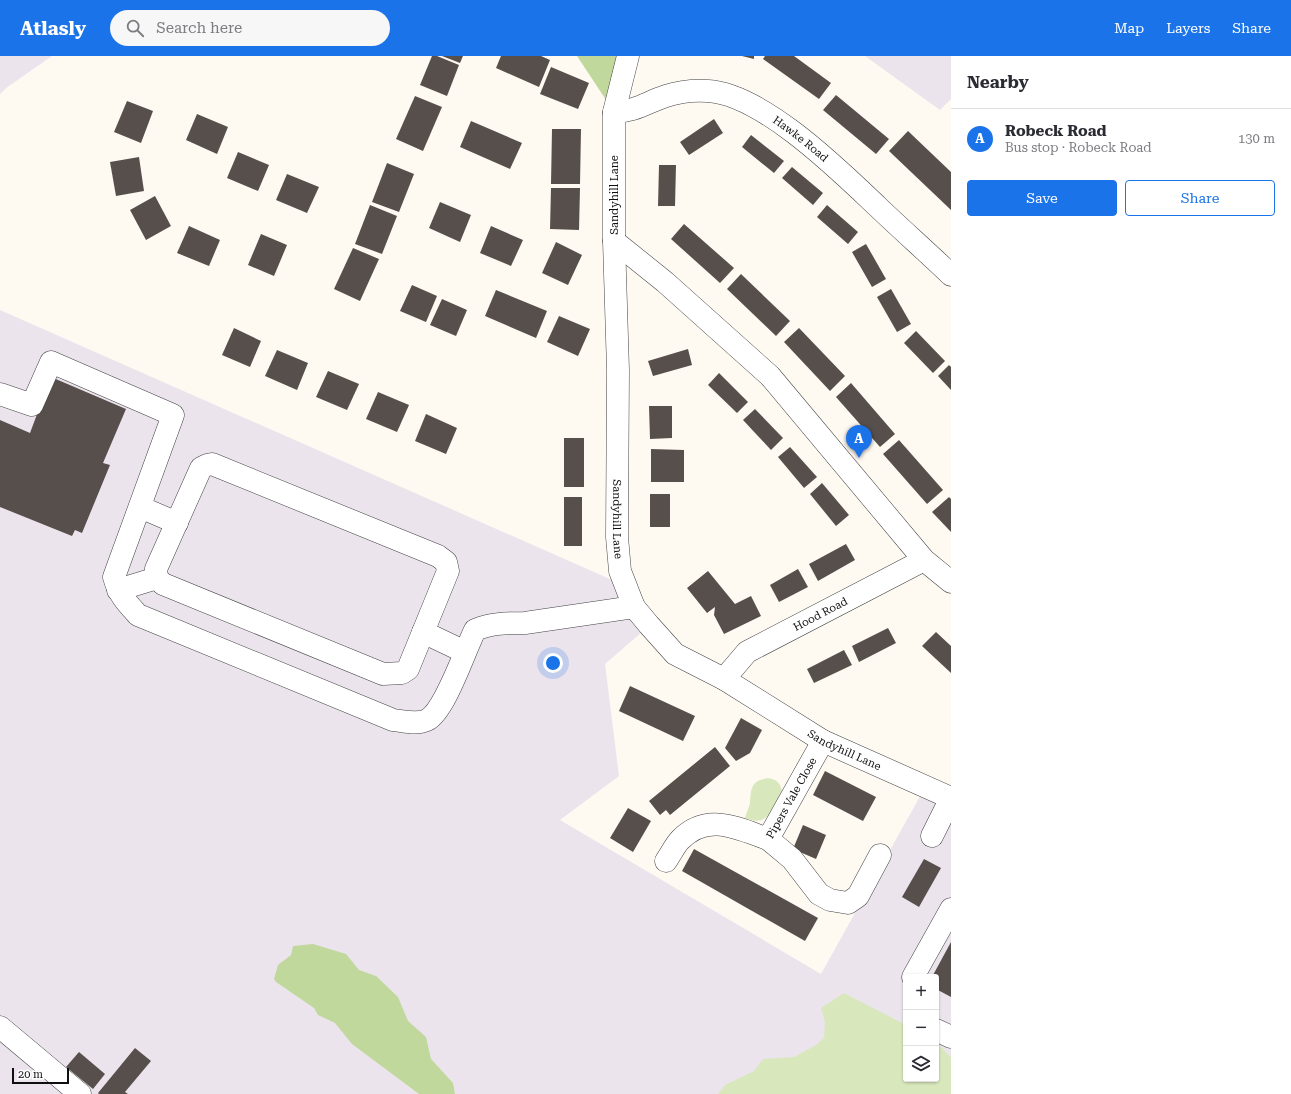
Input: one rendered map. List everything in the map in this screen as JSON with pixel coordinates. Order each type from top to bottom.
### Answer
[{"type":"street","name":"Sandyhill Lane","points":[[628,56],[614,112],[614,241],[618,370],[616,538],[620,571],[634,606],[675,654],[724,679],[823,741],[951,798]]},
{"type":"street","name":"Hawke Road","points":[[614,112],[639,108],[666,96],[693,92],[720,92],[746,102],[788,129],[831,163],[951,275]]},
{"type":"street","points":[[614,241],[665,282],[770,376],[924,560],[951,582]]},
{"type":"street","points":[[0,394],[32,405],[51,362],[173,415],[114,577],[118,590],[126,602],[138,615],[393,720],[414,723],[427,720],[438,710],[446,696],[475,630],[484,626],[507,623],[526,623],[634,606]]},
{"type":"street","points":[[212,464],[438,556],[446,562],[448,571],[408,670],[402,673],[383,674],[162,584],[157,578],[156,569],[201,468],[212,464]]},
{"type":"street","points":[[140,507],[176,523]]},
{"type":"street","name":"Hood Road","points":[[724,679],[747,652],[924,560]]},
{"type":"street","points":[[118,590],[157,578]]},
{"type":"street","points":[[423,632],[465,652]]},
{"type":"street","name":"Pipers Vale Close","points":[[666,861],[679,840],[691,830],[712,824],[727,824],[768,839],[823,741]]},
{"type":"street","points":[[932,836],[951,798]]},
{"type":"street","points":[[768,839],[792,859],[819,894],[830,900],[848,903],[858,896],[880,855]]},
{"type":"street","points":[[915,974],[951,909]]},
{"type":"street","points":[[0,1027],[80,1094]]},
{"type":"street","points":[[939,1031],[951,1037]]},
{"type":"shaded area","points":[[0,56],[52,56],[6,88],[0,94]]},
{"type":"shaded area","points":[[865,56],[951,56],[951,99],[940,110]]},
{"type":"shaded area","points":[[0,310],[628,587],[642,632],[605,664],[619,776],[560,820],[821,974],[928,782],[951,794],[951,1094],[0,1094]]},
{"type":"green space","points":[[577,56],[628,56],[614,112]]},
{"type":"green space","points":[[768,778],[778,782],[782,791],[773,810],[765,818],[759,820],[745,818],[750,805],[753,786],[758,781]]},
{"type":"green space","points":[[313,944],[346,954],[359,970],[376,976],[398,997],[408,1021],[426,1037],[431,1059],[453,1083],[455,1094],[419,1094],[352,1044],[335,1023],[318,1015],[314,1008],[276,982],[274,979],[278,965],[291,955],[293,946]]},
{"type":"green space","points":[[844,993],[903,1023],[903,1082],[939,1082],[939,1045],[951,1057],[951,1094],[718,1094],[725,1085],[754,1071],[763,1059],[794,1057],[816,1045],[824,1038],[825,1022],[821,1008]]},
{"type":"building","points":[[432,56],[437,56],[459,65],[447,96],[420,85]]},
{"type":"building","points":[[442,56],[463,56],[460,63]]},
{"type":"building","points":[[501,56],[541,56],[550,60],[539,87],[496,68]]},
{"type":"building","points":[[742,56],[754,56],[754,59]]},
{"type":"building","points":[[765,56],[794,56],[831,83],[819,99],[763,59]]},
{"type":"building","points":[[551,67],[589,83],[578,109],[540,94]]},
{"type":"building","points":[[836,95],[889,139],[876,154],[823,110]]},
{"type":"building","points":[[415,96],[442,107],[423,151],[396,139]]},
{"type":"building","points":[[127,101],[153,111],[141,143],[114,132]]},
{"type":"building","points":[[197,114],[228,127],[217,154],[186,140]]},
{"type":"building","points":[[714,119],[723,133],[689,155],[680,142]]},
{"type":"building","points":[[471,121],[522,143],[510,169],[460,147]]},
{"type":"building","points":[[552,129],[581,129],[580,184],[551,184]]},
{"type":"building","points":[[908,131],[951,172],[951,210],[889,151]]},
{"type":"building","points":[[751,135],[784,161],[774,173],[742,147]]},
{"type":"building","points":[[238,152],[269,165],[258,191],[227,178]]},
{"type":"building","points":[[139,157],[144,191],[116,196],[110,162]]},
{"type":"building","points":[[387,163],[414,174],[399,212],[372,202]]},
{"type":"building","points":[[659,165],[676,165],[675,206],[658,206]]},
{"type":"building","points":[[792,167],[823,193],[813,205],[782,178]]},
{"type":"building","points":[[287,174],[319,187],[307,213],[276,200]]},
{"type":"building","points":[[551,188],[580,188],[579,230],[550,229]]},
{"type":"building","points":[[155,196],[171,226],[146,240],[130,210]]},
{"type":"building","points":[[440,202],[471,215],[460,242],[429,228]]},
{"type":"building","points":[[370,205],[397,216],[382,254],[355,244]]},
{"type":"building","points":[[827,205],[858,232],[848,244],[817,217]]},
{"type":"building","points":[[684,224],[734,268],[720,283],[671,239]]},
{"type":"building","points":[[189,226],[220,240],[209,266],[177,253]]},
{"type":"building","points":[[491,226],[523,240],[511,266],[480,253]]},
{"type":"building","points":[[261,234],[287,245],[274,276],[248,265]]},
{"type":"building","points":[[556,242],[582,255],[568,285],[542,273]]},
{"type":"building","points":[[866,244],[886,279],[872,287],[852,252]]},
{"type":"building","points":[[353,248],[379,259],[360,301],[334,289]]},
{"type":"building","points":[[741,274],[790,321],[776,336],[727,289]]},
{"type":"building","points":[[412,285],[437,296],[426,322],[400,311]]},
{"type":"building","points":[[891,289],[911,324],[897,332],[877,297]]},
{"type":"building","points":[[496,290],[547,311],[536,338],[485,316]]},
{"type":"building","points":[[442,299],[467,310],[456,336],[430,325]]},
{"type":"building","points":[[559,316],[590,329],[578,356],[547,342]]},
{"type":"building","points":[[234,328],[261,341],[250,367],[222,355]]},
{"type":"building","points":[[799,328],[845,376],[830,391],[784,342]]},
{"type":"building","points":[[916,331],[945,361],[933,373],[904,343]]},
{"type":"building","points":[[688,349],[692,365],[653,376],[648,361]]},
{"type":"building","points":[[277,350],[308,363],[297,390],[265,376]]},
{"type":"building","points":[[949,365],[951,367],[951,390],[938,376]]},
{"type":"building","points":[[328,371],[359,384],[347,410],[316,397]]},
{"type":"building","points":[[719,373],[748,402],[737,413],[708,385]]},
{"type":"building","points":[[51,377],[126,409],[103,463],[110,465],[82,533],[75,530],[72,536],[0,507],[0,420],[30,433]]},
{"type":"building","points":[[851,383],[895,434],[880,447],[836,397]]},
{"type":"building","points":[[378,392],[409,405],[397,432],[366,419]]},
{"type":"building","points":[[649,406],[672,406],[672,438],[650,439]]},
{"type":"building","points":[[755,409],[783,438],[771,450],[743,420]]},
{"type":"building","points":[[426,414],[457,428],[446,454],[415,441]]},
{"type":"building","points":[[564,438],[584,438],[584,487],[564,487]]},
{"type":"building","points":[[899,440],[943,490],[927,504],[883,454]]},
{"type":"building","points":[[790,447],[817,477],[804,488],[778,457]]},
{"type":"building","points":[[651,449],[684,450],[684,482],[651,482]]},
{"type":"building","points":[[822,483],[849,515],[836,526],[810,494]]},
{"type":"building","points":[[650,494],[670,494],[670,527],[650,527]]},
{"type":"building","points":[[564,497],[582,497],[582,546],[564,546]]},
{"type":"building","points":[[949,497],[951,499],[951,532],[932,512]]},
{"type":"building","points":[[846,544],[855,560],[818,581],[809,564]]},
{"type":"building","points":[[798,569],[808,587],[779,602],[770,585]]},
{"type":"building","points":[[708,571],[735,604],[751,596],[761,616],[724,634],[714,615],[715,607],[707,613],[687,588]]},
{"type":"building","points":[[888,628],[896,643],[859,662],[852,646]]},
{"type":"building","points":[[936,632],[951,646],[951,673],[922,646]]},
{"type":"building","points":[[844,650],[852,665],[814,683],[807,669]]},
{"type":"building","points":[[630,686],[695,716],[683,741],[619,711]]},
{"type":"building","points":[[741,718],[762,730],[750,753],[736,761],[725,748]]},
{"type":"building","points":[[715,747],[730,766],[670,815],[666,810],[660,815],[649,801]]},
{"type":"building","points":[[825,771],[876,797],[863,821],[813,795]]},
{"type":"building","points":[[628,808],[651,821],[633,852],[610,838]]},
{"type":"building","points":[[803,825],[826,835],[816,859],[793,849]]},
{"type":"building","points":[[694,849],[818,918],[805,941],[682,871]]},
{"type":"building","points":[[924,859],[941,868],[919,907],[902,897]]},
{"type":"building","points":[[951,942],[951,997],[939,991],[939,974],[934,974]]},
{"type":"building","points":[[135,1048],[151,1061],[125,1092],[128,1094],[99,1094],[98,1093]]},
{"type":"building","points":[[79,1052],[105,1074],[93,1089],[66,1067]]},
{"type":"place","name":"Robeck Road","points":[[859,458]]}]
